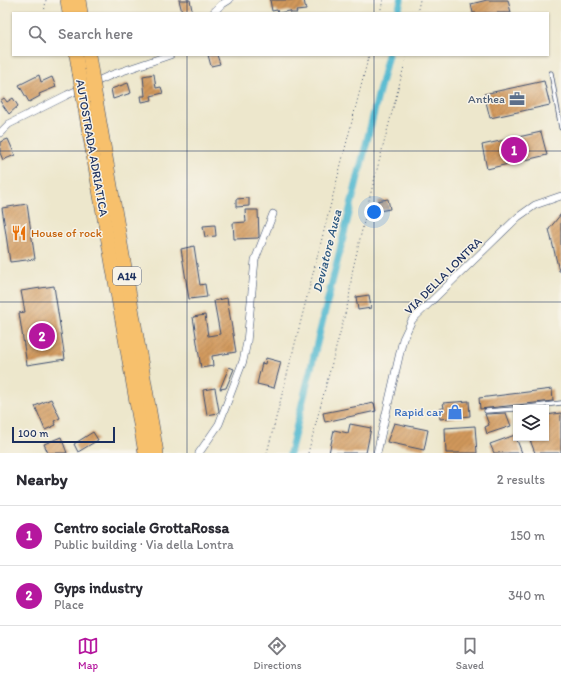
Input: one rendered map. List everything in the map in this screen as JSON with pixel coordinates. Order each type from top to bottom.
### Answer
[{"type":"highway","points":[[67,0],[69,12]]},
{"type":"highway","points":[[79,0],[81,12]]},
{"type":"highway","name":"AUTOSTRADA ADRIATICA","points":[[76,56],[145,453]]},
{"type":"highway","name":"AUTOSTRADA ADRIATICA","points":[[89,56],[157,453]]},
{"type":"street","points":[[214,12],[229,0]]},
{"type":"street","points":[[1,129],[67,95],[111,75],[167,56]]},
{"type":"street","name":"VIA DELLA LONTRA","points":[[377,453],[403,339],[412,320],[518,217],[535,206],[561,196]]},
{"type":"street","points":[[199,453],[219,424],[243,361],[247,342],[255,260],[273,214]]},
{"type":"lane","points":[[551,73],[561,128]]},
{"type":"lane","points":[[545,405],[561,403]]},
{"type":"lane","points":[[486,411],[513,409]]},
{"type":"path","points":[[44,12],[46,0]]},
{"type":"path","points":[[380,12],[383,0]]},
{"type":"path","points":[[417,12],[420,0]]},
{"type":"path","points":[[267,453],[369,56]]},
{"type":"path","points":[[308,453],[350,299],[352,273],[369,200],[407,56]]},
{"type":"building","points":[[179,0],[190,0],[192,10],[182,12]]},
{"type":"building","points":[[270,0],[304,0],[306,10],[296,12],[278,12],[277,10],[272,11]]},
{"type":"building","points":[[487,0],[508,0],[511,12],[473,12],[471,4]]},
{"type":"building","points":[[208,56],[217,56],[220,64],[211,66]]},
{"type":"building","points":[[154,74],[156,88],[161,87],[163,93],[151,96],[152,100],[142,102],[141,96],[145,96],[143,76]]},
{"type":"building","points":[[39,75],[41,82],[52,77],[56,87],[39,94],[40,96],[29,102],[19,85]]},
{"type":"building","name":"Anthea","points":[[544,81],[550,105],[490,118],[484,94]]},
{"type":"building","points":[[128,83],[131,93],[113,99],[111,89]]},
{"type":"building","points":[[4,98],[7,102],[13,98],[18,106],[9,114],[0,101]]},
{"type":"building","points":[[541,132],[547,155],[487,169],[482,145]]},
{"type":"building","points":[[8,139],[15,155],[3,160],[0,153],[0,142]]},
{"type":"building","points":[[249,198],[249,206],[236,207],[236,199]]},
{"type":"building","points":[[388,199],[390,209],[379,211],[377,201]]},
{"type":"building","name":"House of rock","points":[[27,204],[35,259],[10,262],[2,208]]},
{"type":"building","points":[[245,210],[258,210],[259,237],[234,239],[233,223],[246,222]]},
{"type":"building","points":[[561,214],[561,271],[559,271],[549,229]]},
{"type":"building","points":[[215,225],[216,236],[205,237],[203,226]]},
{"type":"building","points":[[194,246],[200,285],[205,284],[207,297],[189,299],[181,249]]},
{"type":"building","points":[[54,286],[65,359],[27,365],[19,313],[25,312],[21,291]]},
{"type":"building","points":[[369,295],[371,308],[358,310],[356,297]]},
{"type":"building","points":[[227,298],[236,352],[212,356],[213,366],[201,368],[193,317],[205,315],[208,336],[220,334],[214,301]]},
{"type":"building","points":[[266,358],[281,362],[274,388],[257,384],[262,363],[265,364]]},
{"type":"building","points":[[229,367],[234,369],[226,388],[220,389]]},
{"type":"building","points":[[215,388],[219,411],[218,413],[207,415],[203,390]]},
{"type":"building","points":[[552,389],[553,401],[480,409],[479,398]]},
{"type":"building","points":[[51,399],[60,418],[54,421],[56,425],[45,430],[35,406]]},
{"type":"building","name":"Rapid car","points":[[469,401],[470,416],[440,419],[439,409],[444,408],[443,403]]},
{"type":"building","points":[[374,403],[376,411],[325,422],[323,413]]},
{"type":"building","points":[[506,413],[511,426],[487,434],[485,427],[489,425],[485,414]]},
{"type":"building","points":[[561,413],[561,453],[535,453],[530,441],[549,441],[549,415]]},
{"type":"building","points":[[394,423],[428,430],[424,450],[387,442]]},
{"type":"building","points":[[350,424],[371,428],[366,453],[329,453],[334,430],[348,433]]},
{"type":"building","points":[[475,426],[477,453],[446,453],[445,428]]},
{"type":"building","points":[[93,432],[98,440],[78,452],[74,444]]},
{"type":"building","points":[[513,436],[513,441],[517,441],[522,453],[494,453],[490,444]]},
{"type":"building","points":[[61,437],[67,453],[48,453],[44,444]]},
{"type":"waterway","name":"Deviatore Ausa","points":[[398,12],[401,0]]},
{"type":"waterway","name":"Deviatore Ausa","points":[[290,453],[388,56]]},
{"type":"place","name":"Anthea","points":[[517,99]]},
{"type":"place","name":"Centro sociale GrottaRossa","points":[[514,150]]},
{"type":"place","name":"House of rock","points":[[19,233]]},
{"type":"place","name":"Gyps industry","points":[[42,336]]},
{"type":"place","name":"Rapid car","points":[[455,412]]}]
